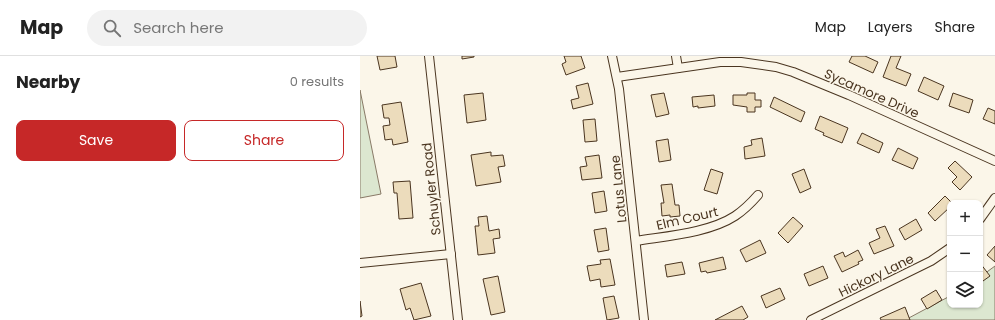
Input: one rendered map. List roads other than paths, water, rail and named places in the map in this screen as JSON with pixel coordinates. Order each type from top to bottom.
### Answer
[{"type":"street","name":"Schuyler Road","points":[[429,56],[458,320]]},
{"type":"street","name":"Lotus Lane","points":[[612,56],[617,77],[644,320]]},
{"type":"street","points":[[676,56],[678,68]]},
{"type":"street","name":"Sycamore Drive","points":[[617,77],[720,62],[740,62],[776,67],[793,72],[849,95],[995,161]]},
{"type":"street","name":"Elm Court","points":[[636,241],[707,228],[721,223],[735,216],[747,207],[758,195]]},
{"type":"street","points":[[983,215],[995,198]]},
{"type":"street","name":"Hickory Lane","points":[[811,320],[931,261],[947,250]]},
{"type":"street","points":[[360,263],[451,254]]}]
